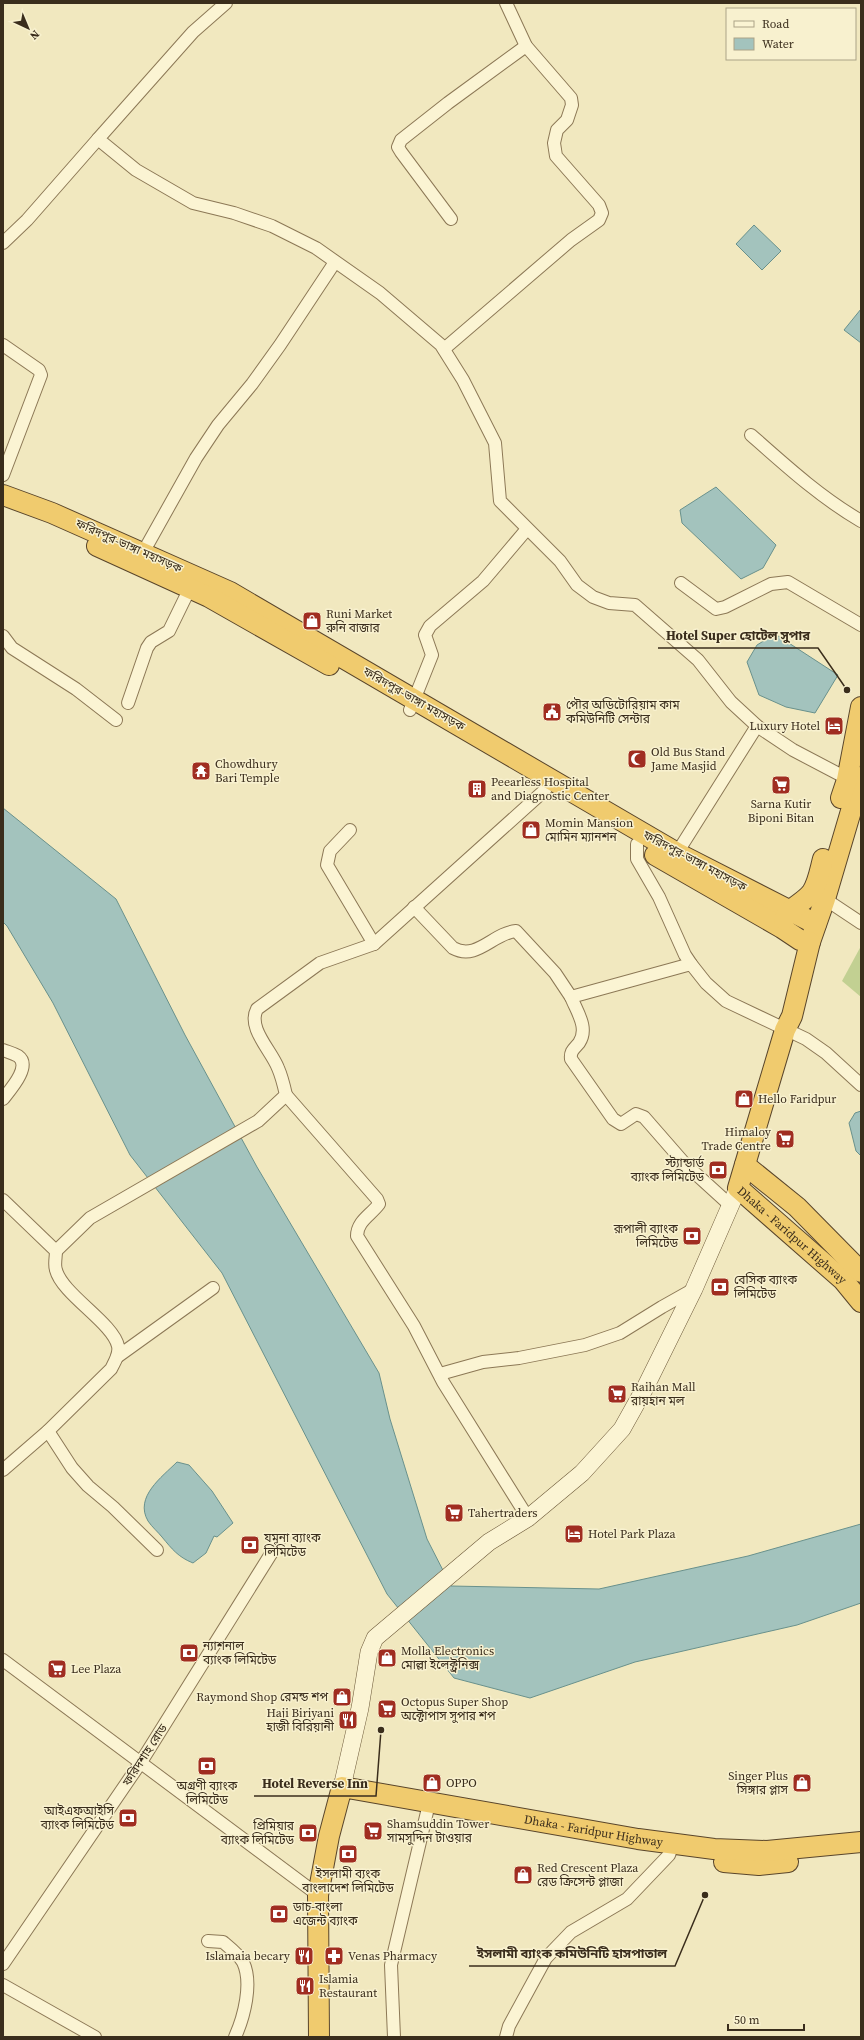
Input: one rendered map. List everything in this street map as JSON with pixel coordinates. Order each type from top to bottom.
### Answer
[{"type":"highway","name":"ফরিদপুর-ভাঙ্গা মহাসড়ক","points":[[3,495],[52,513],[140,558],[227,599],[273,624],[548,785],[677,853],[704,875]]},
{"type":"highway","name":"ফরিদপুর-ভাঙ্গা মহাসড়ক","points":[[3,508],[140,558],[190,588],[227,599]]},
{"type":"highway","points":[[785,919],[808,896],[816,884],[856,780],[861,707]]},
{"type":"highway","name":"Dhaka - Faridpur Highway","points":[[856,780],[825,900],[813,933],[792,1016],[785,1030],[745,1165],[734,1196],[843,1280],[861,1302]]},
{"type":"highway","name":"ফরিদপুর-ভাঙ্গা মহাসড়ক","points":[[548,785],[637,844],[704,875],[813,933]]},
{"type":"highway","name":"Dhaka - Faridpur Highway","points":[[785,919],[797,957],[782,1015],[785,1030]]},
{"type":"highway","name":"Dhaka - Faridpur Highway","points":[[745,1165],[797,1207],[861,1272]]},
{"type":"highway","points":[[318,2037],[318,1895],[340,1793]]},
{"type":"highway","name":"Dhaka - Faridpur Highway","points":[[340,1793],[512,1829],[671,1849],[767,1851],[861,1842]]},
{"type":"highway","name":"Dhaka - Faridpur Highway","points":[[340,1793],[671,1849],[718,1862],[759,1865],[861,1853]]},
{"type":"main road","points":[[340,1793],[360,1708],[369,1652],[375,1638],[489,1542],[528,1518],[582,1473],[622,1429],[646,1386],[694,1289],[734,1196]]},
{"type":"street","points":[[3,243],[27,220],[193,32],[226,3]]},
{"type":"street","points":[[444,349],[571,240],[599,220],[602,213],[600,205],[556,156],[554,143],[558,130],[568,115],[572,105],[571,98],[526,46],[506,3]]},
{"type":"street","points":[[451,219],[401,152],[399,143],[448,103],[526,46]]},
{"type":"street","points":[[98,139],[136,170],[192,203],[234,213],[272,226],[316,248],[380,293],[444,349],[463,380],[495,444],[500,502],[560,561],[578,585],[593,597],[609,603],[635,604],[698,660],[732,702],[757,726],[793,750],[856,780]]},
{"type":"street","points":[[140,558],[196,458],[218,425],[252,384],[280,345],[335,262]]},
{"type":"street","points":[[3,345],[39,370],[41,375],[3,474]]},
{"type":"street","points":[[751,435],[804,482],[839,508],[861,521]]},
{"type":"street","points":[[412,705],[432,655],[425,635],[430,626],[483,581],[527,529]]},
{"type":"street","points":[[681,583],[716,609],[725,607],[771,584],[788,582],[861,625]]},
{"type":"street","points":[[128,703],[147,648],[151,642],[169,631],[190,588]]},
{"type":"street","points":[[3,636],[12,648],[76,689],[116,720]]},
{"type":"street","points":[[677,853],[757,726]]},
{"type":"street","points":[[528,1518],[440,1374],[414,1326],[357,1236],[357,1229],[360,1223],[379,1204],[377,1199],[324,1136],[286,1095],[278,1067],[255,1025],[253,1016],[257,1009],[320,963],[374,944],[548,785]]},
{"type":"street","points":[[350,830],[330,851],[327,865],[374,944]]},
{"type":"street","points":[[637,844],[637,859],[658,897],[685,955],[706,983],[726,1001],[806,1039],[826,1054],[861,1085]]},
{"type":"street","points":[[825,900],[861,924]]},
{"type":"street","points":[[414,907],[453,948],[461,952],[469,953],[504,934],[516,931],[555,973],[571,997],[584,1027],[583,1034],[570,1053],[571,1059],[613,1119],[621,1124],[636,1114],[644,1117],[686,1164],[734,1196]]},
{"type":"street","points":[[571,997],[691,964]]},
{"type":"street","points":[[3,1050],[19,1057],[23,1063],[22,1072],[3,1099]]},
{"type":"street","points":[[3,1470],[48,1431],[111,1370],[117,1358],[118,1347],[113,1335],[64,1284],[56,1270],[56,1251],[90,1218],[258,1121],[286,1095]]},
{"type":"street","points":[[3,1200],[56,1251]]},
{"type":"street","points":[[117,1358],[213,1288]]},
{"type":"street","points":[[440,1374],[483,1362],[519,1358],[585,1345],[620,1333],[694,1289]]},
{"type":"street","points":[[48,1431],[72,1468],[88,1486],[157,1550]]},
{"type":"street","name":"ফরিদশাহ রোড","points":[[3,1964],[141,1762],[279,1541]]},
{"type":"street","points":[[3,1660],[141,1762],[220,1824],[318,1895]]},
{"type":"street","points":[[394,2037],[391,1965],[427,1812]]},
{"type":"street","points":[[506,2037],[509,2026],[546,1958],[571,1932],[627,1900],[671,1849]]},
{"type":"street","points":[[208,1941],[223,1942],[243,1962],[248,1988],[240,2026],[235,2037]]},
{"type":"street","points":[[3,1984],[95,2037]]},
{"type":"green space","points":[[861,946],[861,997],[842,981]]},
{"type":"water","points":[[754,225],[781,251],[762,270],[736,244]]},
{"type":"water","points":[[861,309],[861,343],[844,330]]},
{"type":"water","points":[[716,487],[776,545],[763,568],[741,579],[682,523],[680,510]]},
{"type":"water","points":[[775,634],[838,675],[815,713],[786,707],[759,695],[747,662],[757,645]]},
{"type":"water","points":[[3,808],[116,899],[185,1035],[257,1167],[379,1373],[390,1419],[427,1539],[451,1586],[599,1589],[748,1556],[861,1524],[861,1603],[797,1625],[635,1662],[530,1698],[454,1678],[387,1594],[222,1273],[130,1155],[53,1003],[7,926],[3,922]]},
{"type":"water","points":[[861,1111],[861,1156],[856,1151],[849,1123],[855,1113]]},
{"type":"water","points":[[177,1462],[189,1465],[212,1491],[233,1523],[217,1537],[214,1536],[206,1553],[193,1563],[183,1558],[172,1549],[148,1521],[145,1512],[147,1496],[152,1488]]},
{"type":"place","name":"Runi Market রুনি বাজার","points":[[312,621]]},
{"type":"place","name":"Hotel Super হোটেল সুপার","points":[[847,690]]},
{"type":"place","name":"পৌর অডিটোরিয়াম কাম কমিউনিটি সেন্টার","points":[[552,712]]},
{"type":"place","name":"Luxury Hotel","points":[[834,726]]},
{"type":"place","name":"Old Bus Stand Jame Masjid","points":[[637,759]]},
{"type":"place","name":"Chowdhury Bari Temple","points":[[201,771]]},
{"type":"place","name":"Sarna Kutir Biponi Bitan","points":[[781,785]]},
{"type":"place","name":"Peearless Hospital and Diagnostic Center","points":[[477,789]]},
{"type":"place","name":"Momin Mansion মোমিন ম্যানশন","points":[[531,830]]},
{"type":"place","name":"Hello Faridpur","points":[[744,1099]]},
{"type":"place","name":"Himaloy Trade Centre","points":[[785,1139]]},
{"type":"place","name":"স্ট্যান্ডার্ড ব্যাংক লিমিটেড","points":[[718,1170]]},
{"type":"place","name":"রূপালী ব্যাংক লিমিটেড","points":[[692,1236]]},
{"type":"place","name":"বেসিক ব্যাংক লিমিটেড","points":[[720,1287]]},
{"type":"place","name":"Raihan Mall রায়হান মল","points":[[617,1394]]},
{"type":"place","name":"Tahertraders","points":[[454,1513]]},
{"type":"place","name":"Hotel Park Plaza","points":[[574,1534]]},
{"type":"place","name":"যমুনা ব্যাংক লিমিটেড","points":[[250,1545]]},
{"type":"place","name":"ন্যাশনাল ব্যাংক লিমিটেড","points":[[189,1653]]},
{"type":"place","name":"Molla Electronics মোল্লা ইলেক্ট্রনিক্স","points":[[387,1658]]},
{"type":"place","name":"Lee Plaza","points":[[57,1669]]},
{"type":"place","name":"Raymond Shop রেমন্ড শপ","points":[[342,1697]]},
{"type":"place","name":"Octopus Super Shop অক্টোপাস সুপার শপ","points":[[387,1709]]},
{"type":"place","name":"Haji Biriyani হাজী বিরিয়ানী","points":[[348,1720]]},
{"type":"place","name":"Hotel Reverse Inn","points":[[381,1730]]},
{"type":"place","name":"অগ্রণী ব্যাংক লিমিটেড","points":[[207,1766]]},
{"type":"place","name":"OPPO","points":[[432,1783]]},
{"type":"place","name":"Singer Plus সিঙ্গার প্লাস","points":[[802,1783]]},
{"type":"place","name":"আইএফআইসি ব্যাংক লিমিটেড","points":[[128,1818]]},
{"type":"place","name":"Shamsuddin Tower সামসুদ্দিন টাওয়ার","points":[[373,1831]]},
{"type":"place","name":"প্রিমিয়ার ব্যাংক লিমিটেড","points":[[308,1833]]},
{"type":"place","name":"ইসলামী ব্যংক বাংলাদেশ লিমিটেড","points":[[348,1854]]},
{"type":"place","name":"Red Crescent Plaza রেড ক্রিসেন্ট প্লাজা","points":[[523,1875]]},
{"type":"place","name":"ইসলামী ব্যাংক কমিউনিটি হাসপাতাল","points":[[705,1895]]},
{"type":"place","name":"ডাচ-বাংলা এজেন্ট ব্যাংক","points":[[279,1914]]},
{"type":"place","name":"Islamaia becary","points":[[304,1956]]},
{"type":"place","name":"Venas Pharmacy","points":[[334,1956]]},
{"type":"place","name":"Islamia Restaurant","points":[[305,1986]]}]
